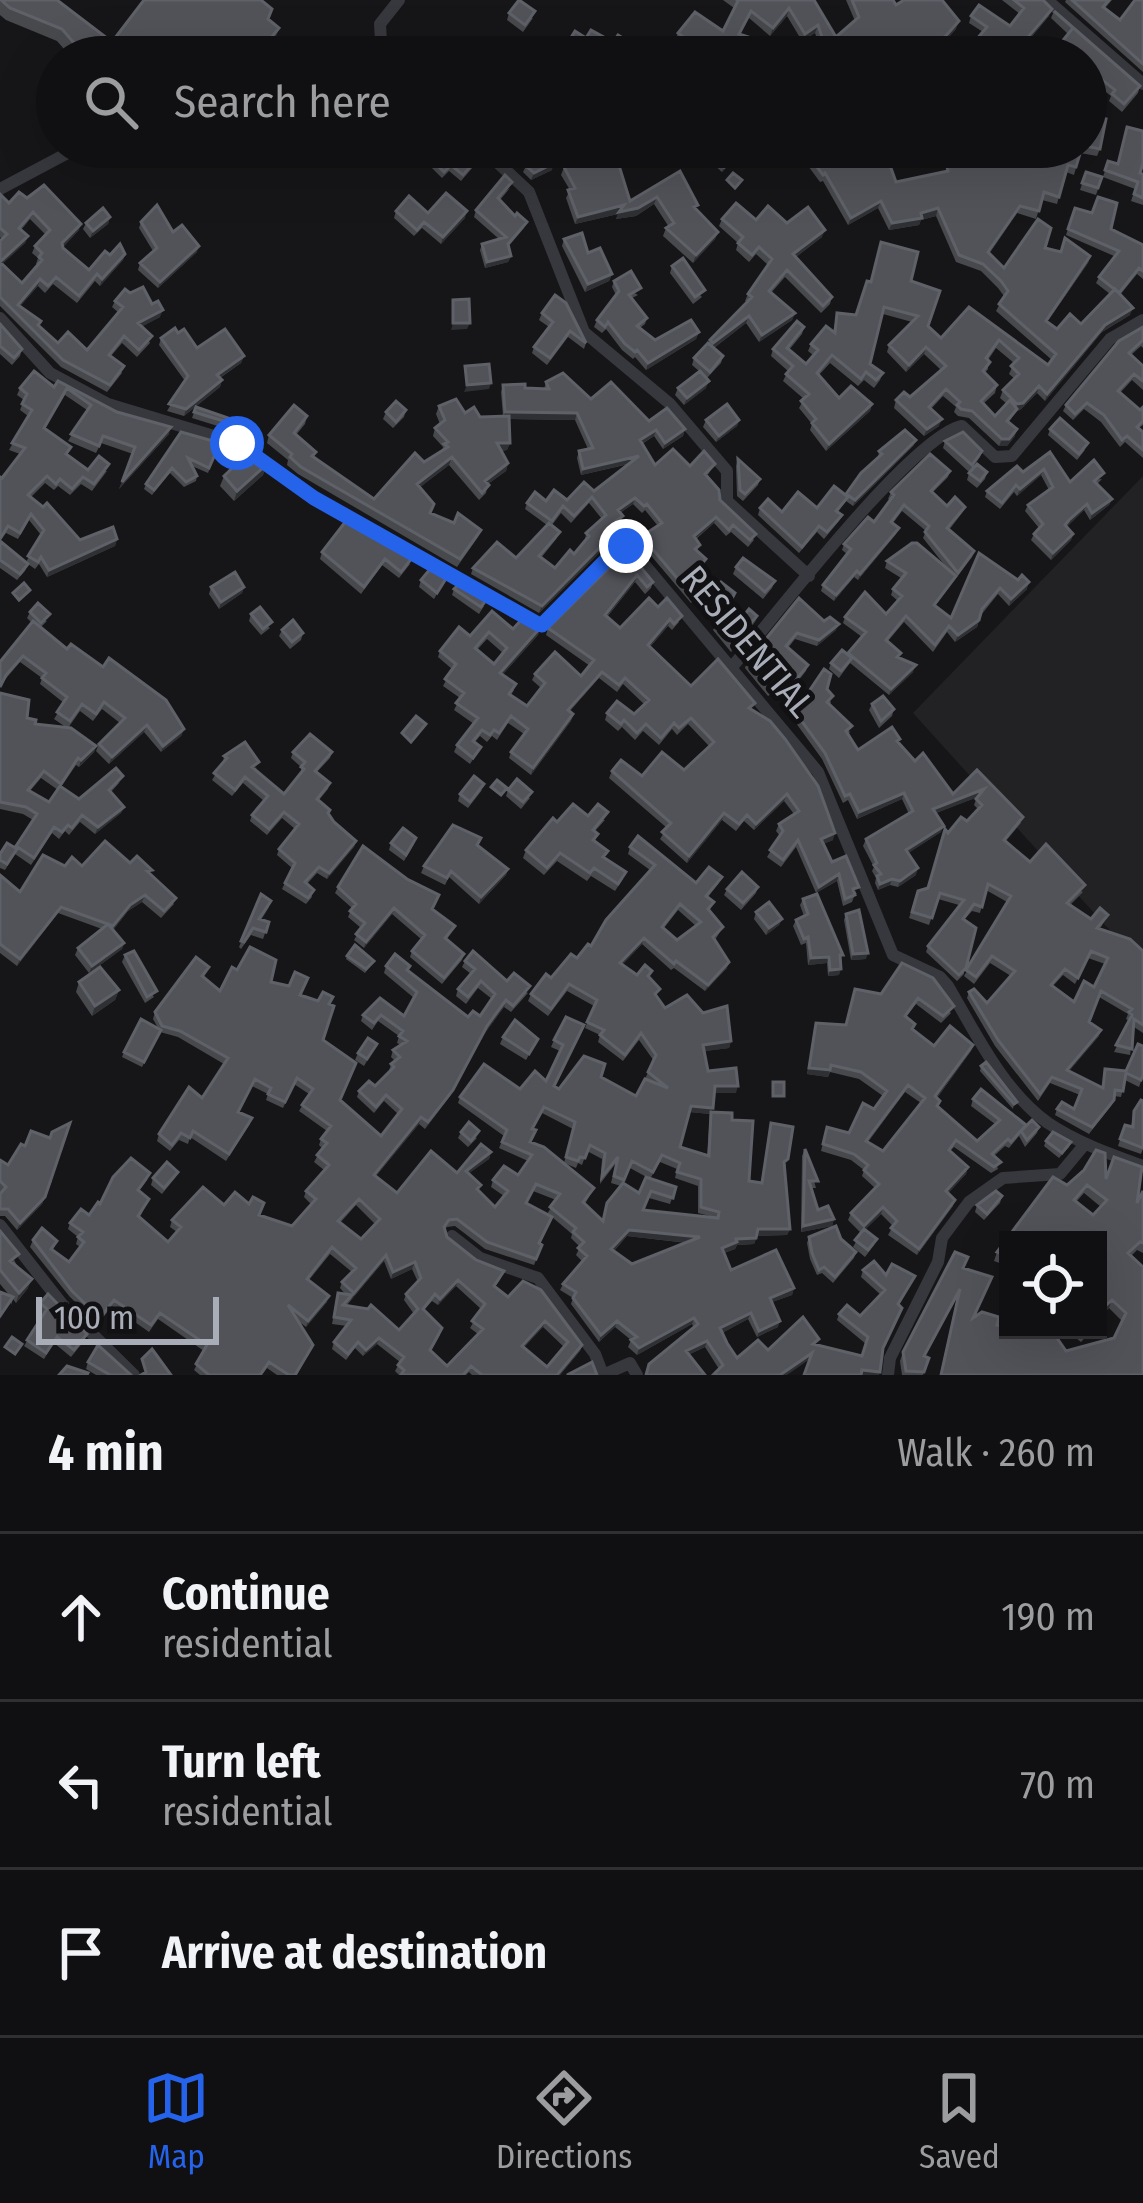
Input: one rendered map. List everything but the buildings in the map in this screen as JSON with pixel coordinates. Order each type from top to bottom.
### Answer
[{"type":"street","points":[[381,36],[380,24],[399,0]]},
{"type":"street","points":[[1047,0],[1088,36]]},
{"type":"street","points":[[1107,52],[1143,84]]},
{"type":"street","points":[[0,189],[40,168]]},
{"type":"street","points":[[503,168],[529,192],[584,332],[668,403],[727,472],[727,501],[809,575]]},
{"type":"street","name":"RESIDENTIAL","points":[[0,318],[50,373],[108,404],[237,443],[314,498],[538,624],[620,546],[626,546],[818,772],[892,955],[940,977],[998,1069],[1044,1120],[1084,1144],[1143,1166]]},
{"type":"street","points":[[732,667],[871,498],[943,435],[962,426],[995,457],[1012,456],[1110,339],[1143,320]]},
{"type":"street","points":[[888,1375],[890,1358],[938,1262],[942,1238],[969,1202],[1003,1178],[1060,1174],[1084,1144]]},
{"type":"street","points":[[0,1225],[62,1304],[134,1375]]},
{"type":"street","points":[[452,1236],[480,1258],[538,1278],[595,1354],[603,1375],[630,1364],[638,1375]]},
{"type":"shaded area","points":[[1143,476],[1143,967],[913,713]]},
{"type":"route","points":[[237,443],[314,498],[538,624],[620,546],[626,546]]}]
